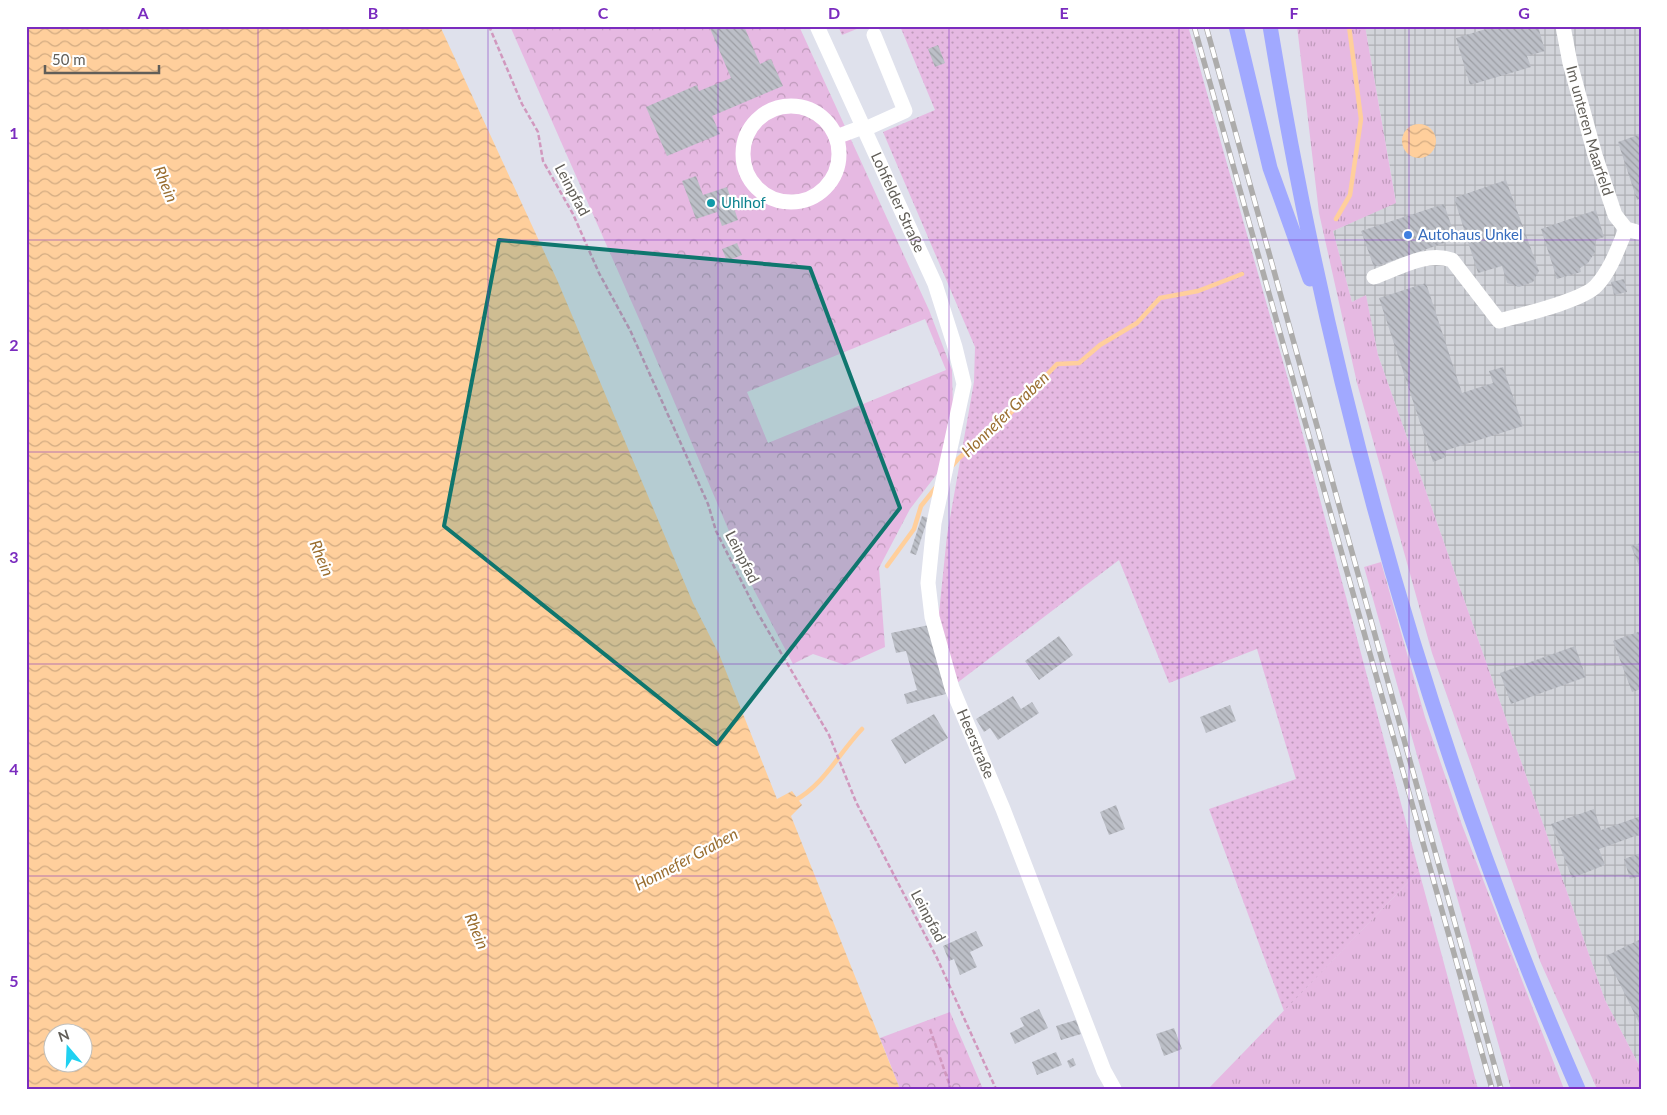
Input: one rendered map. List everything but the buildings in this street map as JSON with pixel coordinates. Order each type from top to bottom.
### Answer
[{"type":"main road","points":[[1236,26],[1270,168],[1332,342]]},
{"type":"main road","points":[[1270,26],[1297,181],[1354,434],[1438,719],[1525,960],[1578,1089]]},
{"type":"street","name":"Lohfelder Straße","points":[[817,26],[936,284],[964,384]]},
{"type":"street","name":"Im unteren Maarfeld","points":[[1374,277],[1425,258],[1440,256],[1452,260],[1499,321],[1573,299],[1595,287],[1634,231],[1616,215],[1594,155],[1570,63],[1563,26]]},
{"type":"street","points":[[836,137],[905,111],[874,35]]},
{"type":"street","points":[[783,106],[800,106],[815,112],[828,123],[836,137],[840,152],[835,175],[820,193],[807,200],[791,203],[776,201],[762,194],[751,183],[744,168],[742,152],[746,136],[755,122],[761,117],[783,106]]},
{"type":"street","name":"Heerstraße","points":[[964,384],[950,459],[934,522],[928,583],[932,618],[952,688],[1003,809],[1049,933],[1104,1071],[1114,1089]]},
{"type":"path","name":"Leinpfad","points":[[489,26],[522,104],[538,132],[544,161],[573,214],[599,273],[630,330],[708,504],[716,531],[756,610],[835,749],[856,802],[938,958],[996,1089]]},
{"type":"path","points":[[930,1029],[951,1089]]},
{"type":"highlighted area","points":[[499,240],[810,268],[900,508],[717,744],[444,526]]},
{"type":"shaded area","points":[[1365,26],[1641,26],[1641,1069],[1605,1000],[1378,355],[1366,296],[1352,302],[1333,231],[1396,202]]},
{"type":"green space","points":[[510,26],[799,26],[929,310],[952,370],[953,413],[940,470],[910,509],[879,568],[885,647],[845,665],[813,654],[793,664],[754,590],[640,321]],"holes":[[[925,319],[946,370],[768,443],[747,392]]]},
{"type":"green space","points":[[838,26],[864,26],[842,35]]},
{"type":"green space","points":[[900,26],[1188,26],[1289,383],[1419,871],[1284,1011],[1209,809],[1296,779],[1257,649],[1169,683],[1119,560],[957,683],[938,623],[947,535],[974,382],[975,347],[883,132],[935,110]]},
{"type":"green space","points":[[1297,26],[1365,26],[1396,203],[1333,231],[1352,302],[1366,295],[1378,355],[1605,1000],[1641,1069],[1641,1089],[1597,1089],[1540,961],[1432,653],[1357,383],[1319,213]]},
{"type":"green space","points":[[1381,562],[1425,717],[1462,825],[1564,1089],[1511,1089],[1364,567]]},
{"type":"green space","points":[[1419,871],[1478,1089],[1208,1089]]},
{"type":"green space","points":[[950,1012],[983,1089],[900,1089],[880,1038]]},
{"type":"water","name":"Rhein","points":[[26,26],[440,26],[558,282],[693,603],[719,654],[777,799],[792,791],[802,805],[791,816],[900,1089],[26,1089]]},
{"type":"water","points":[[1419,124],[1426,125],[1431,129],[1435,134],[1435,148],[1431,153],[1426,157],[1419,158],[1412,157],[1407,153],[1403,148],[1402,141],[1403,134],[1407,129],[1412,125]]},
{"type":"waterway","name":"Honnefer Graben","points":[[1336,219],[1350,195],[1361,119],[1349,26]]},
{"type":"waterway","name":"Honnefer Graben","points":[[952,466],[1004,420],[1057,364],[1079,363],[1100,345],[1137,323],[1160,298],[1198,291],[1242,274]]},
{"type":"waterway","name":"Honnefer Graben","points":[[887,566],[914,529],[921,506],[937,486]]},
{"type":"waterway","name":"Honnefer Graben","points":[[794,801],[823,778],[862,729]]},
{"type":"railway","points":[[1194,26],[1492,1089]]},
{"type":"railway","points":[[1206,26],[1501,1089]]},
{"type":"place","name":"Uhlhof","points":[[711,203]]},
{"type":"place","name":"Autohaus Unkel","points":[[1408,235]]}]
